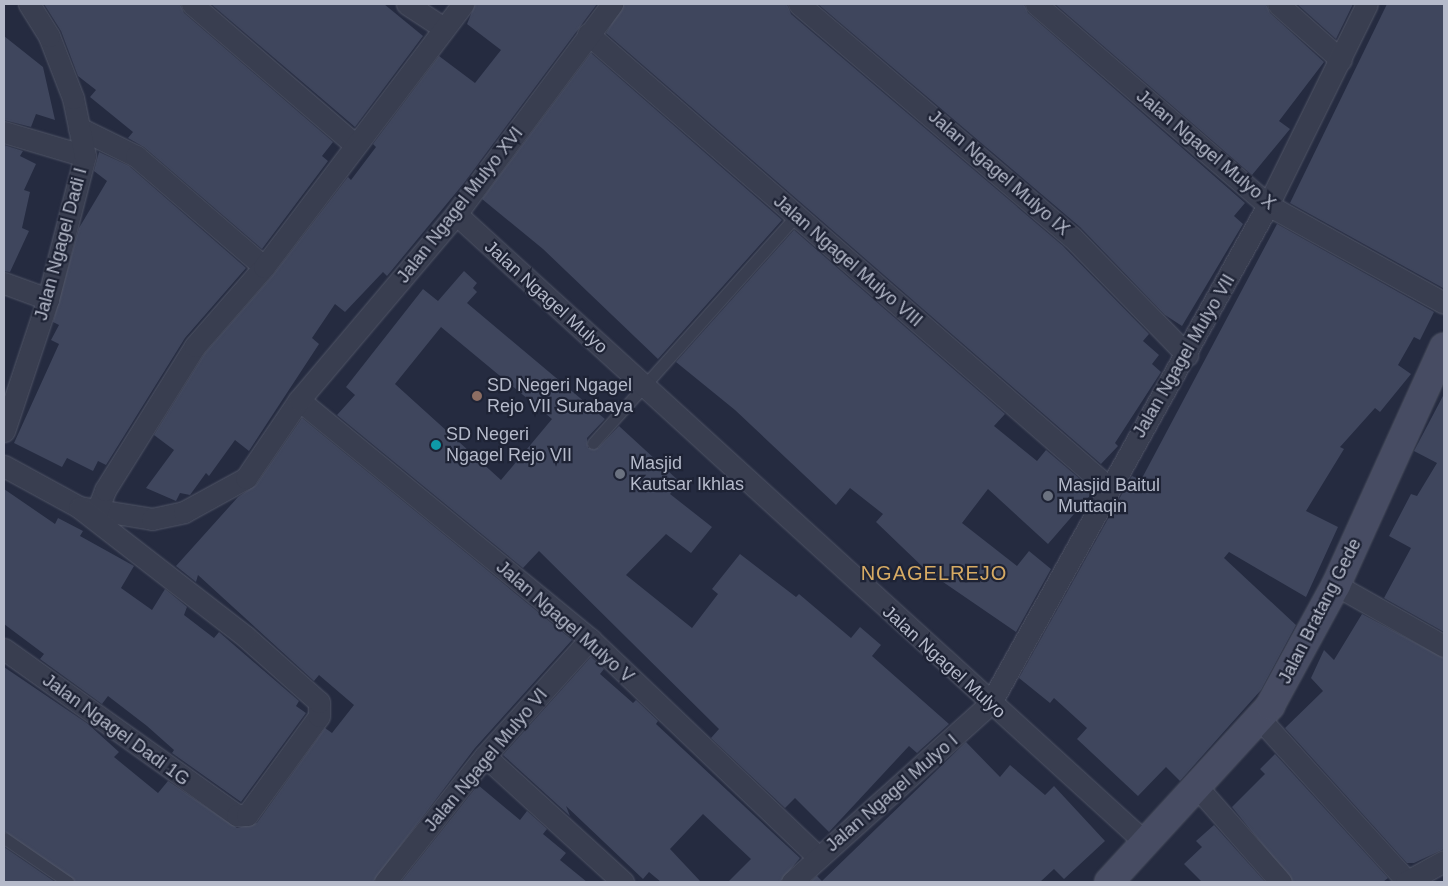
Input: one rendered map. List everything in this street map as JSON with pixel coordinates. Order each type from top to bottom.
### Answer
[{"type":"main road","name":"Jalan Bratang Gede","points":[[1109,882],[1260,719],[1336,585],[1444,347]]},
{"type":"street","name":"Jalan Ngagel Dadi I","points":[[4,431],[48,299],[86,156],[79,128],[49,36],[29,4]]},
{"type":"street","points":[[192,4],[354,143]]},
{"type":"street","points":[[407,4],[442,27]]},
{"type":"street","points":[[4,466],[88,509],[105,490],[194,346],[264,266],[442,27],[463,4]]},
{"type":"street","name":"Jalan Ngagel Mulyo XVI","points":[[88,509],[162,519],[215,499],[246,478],[299,400],[456,214],[612,4]]},
{"type":"street","name":"Jalan Ngagel Mulyo IX","points":[[799,4],[1072,237],[1187,354]]},
{"type":"street","name":"Jalan Ngagel Mulyo X","points":[[1036,4],[1268,205],[1444,303]]},
{"type":"street","points":[[1278,4],[1341,60]]},
{"type":"street","name":"Jalan Ngagel Mulyo VII","points":[[990,704],[1108,487],[1187,354],[1268,205],[1367,4]]},
{"type":"street","name":"Jalan Ngagel Mulyo VIII","points":[[588,34],[1108,487]]},
{"type":"street","points":[[79,128],[136,156],[264,266]]},
{"type":"street","points":[[4,132],[86,156]]},
{"type":"street","name":"Jalan Ngagel Mulyo","points":[[456,214],[990,704],[1146,844]]},
{"type":"street","points":[[4,283],[48,299]]},
{"type":"street","name":"Jalan Ngagel Mulyo V","points":[[299,400],[590,639],[818,857]]},
{"type":"street","name":"Jalan Ngagel Dadi 1G","points":[[4,649],[228,812],[247,815],[319,716],[318,702],[244,636],[88,509]]},
{"type":"street","points":[[1336,585],[1444,646]]},
{"type":"street","name":"Jalan Ngagel Mulyo VI","points":[[385,882],[485,756],[590,639]]},
{"type":"street","name":"Jalan Ngagel Mulyo I","points":[[792,882],[990,704]]},
{"type":"street","points":[[1260,719],[1407,882],[1444,861]]},
{"type":"street","points":[[485,756],[624,882]]},
{"type":"street","points":[[1198,788],[1281,882]]},
{"type":"lane","points":[[594,443],[642,385],[796,216]]},
{"type":"lane","points":[[4,838],[68,882]]},
{"type":"building","points":[[44,4],[180,4],[184,13],[333,142],[322,156],[328,161],[262,249],[144,147],[128,138],[133,132],[90,97],[96,90],[78,76],[61,31]]},
{"type":"building","points":[[211,4],[384,4],[423,36],[355,127]]},
{"type":"building","points":[[475,4],[597,4],[464,183],[387,276],[383,272],[345,312],[335,304],[312,338],[319,344],[249,451],[235,440],[209,476],[206,473],[190,495],[180,493],[176,501],[146,488],[174,450],[154,435],[205,353],[273,275],[348,177],[351,180],[376,147],[373,144],[439,56],[475,83],[501,50],[467,24]]},
{"type":"building","points":[[624,4],[787,4],[791,14],[1063,246],[1149,334],[1143,341],[1159,355],[1152,364],[1161,372],[1115,443],[1118,446],[1101,464],[606,33]]},
{"type":"building","points":[[818,4],[1024,4],[1028,13],[1245,203],[1234,216],[1243,224],[1182,326],[1165,315],[1080,227]]},
{"type":"building","points":[[1055,4],[1266,4],[1270,13],[1324,62],[1279,121],[1290,129],[1252,175]]},
{"type":"building","points":[[1297,4],[1353,4],[1336,39]]},
{"type":"building","points":[[1387,4],[1444,4],[1443,288],[1290,203]]},
{"type":"building","points":[[4,36],[43,67],[55,120],[36,114],[31,127],[4,120]]},
{"type":"building","points":[[591,53],[782,220],[658,359],[543,249],[482,199]]},
{"type":"building","points":[[4,145],[23,151],[20,156],[36,164],[24,190],[30,192],[22,228],[29,231],[10,272],[4,271]]},
{"type":"building","points":[[99,152],[129,166],[246,268],[185,338],[106,465],[98,461],[93,471],[67,458],[62,467],[14,443],[59,344],[51,340],[59,325],[53,322],[79,228],[107,181],[94,171]]},
{"type":"building","points":[[1277,224],[1434,312],[1420,340],[1414,337],[1398,365],[1411,374],[1380,412],[1375,408],[1340,447],[1344,449],[1306,511],[1338,527],[1306,597],[1229,552],[1224,558],[1296,625],[1261,690],[1180,781],[1166,767],[1138,796],[1077,739],[1087,728],[1054,698],[1050,703],[1019,678],[1132,476],[1141,480]]},
{"type":"building","points":[[794,230],[1005,414],[994,426],[1037,461],[1046,450],[1094,491],[1048,544],[988,489],[962,523],[1017,566],[1029,551],[1051,569],[1016,632],[927,571],[876,522],[883,514],[850,488],[836,505],[735,410],[676,362]]},
{"type":"building","points":[[464,271],[477,283],[473,288],[477,292],[467,303],[605,419],[587,438],[588,448],[598,448],[619,426],[680,482],[670,494],[712,527],[691,553],[666,534],[626,575],[692,628],[718,594],[712,589],[740,554],[796,597],[799,594],[851,638],[860,627],[881,645],[872,656],[949,724],[917,753],[909,746],[829,832],[795,798],[785,808],[711,738],[719,729],[539,551],[523,568],[337,415],[355,395],[346,387],[423,289],[438,301]],"holes":[[[441,327],[552,419],[501,480],[395,384]]]},
{"type":"building","points":[[1444,394],[1444,632],[1384,598],[1411,548],[1389,536],[1411,494],[1417,496],[1437,463],[1414,451]]},
{"type":"building","points":[[302,418],[572,640],[475,748],[373,882],[75,882],[4,831],[4,667],[88,724],[119,752],[114,757],[158,793],[168,781],[237,828],[257,823],[325,728],[332,733],[354,705],[319,675],[314,681],[198,575],[196,582],[176,566],[238,497],[256,485]]},
{"type":"building","points":[[4,489],[55,524],[58,518],[83,531],[80,536],[134,566],[121,588],[152,610],[165,589],[187,607],[184,615],[214,638],[219,632],[299,701],[296,706],[306,713],[241,802],[172,753],[174,750],[108,696],[102,704],[40,659],[44,654],[4,624]]},
{"type":"building","points":[[1362,614],[1444,658],[1444,849],[1414,863],[1407,863],[1285,728],[1323,691],[1311,678],[1324,650],[1334,660]]},
{"type":"building","points":[[591,657],[604,669],[600,674],[633,703],[636,700],[658,721],[656,724],[800,858],[780,882],[728,882],[751,859],[703,814],[670,849],[701,882],[661,882],[649,872],[643,879],[566,806],[570,816],[503,755]]},
{"type":"building","points":[[966,742],[1000,777],[1010,765],[1045,795],[1054,786],[1105,841],[1064,879],[1054,869],[1040,882],[810,882],[817,876],[822,881]]},
{"type":"building","points":[[1275,754],[1388,878],[1383,882],[1293,882],[1232,807],[1265,774],[1260,769]]},
{"type":"building","points":[[478,785],[520,820],[527,811],[547,829],[543,834],[566,853],[560,860],[587,882],[401,882]]},
{"type":"building","points":[[1214,825],[1265,882],[1202,882],[1184,864],[1202,847],[1196,841]]},
{"type":"building","points":[[4,847],[55,882],[4,882]]},
{"type":"place","name":"SD Negeri Ngagel Rejo VII Surabaya","points":[[477,396]]},
{"type":"place","name":"SD Negeri Ngagel Rejo VII","points":[[436,445]]},
{"type":"place","name":"Masjid Kautsar Ikhlas","points":[[620,474]]},
{"type":"place","name":"Masjid Baitul Muttaqin","points":[[1048,496]]},
{"type":"district","name":"NGAGELREJO","points":[[934,573]]}]
